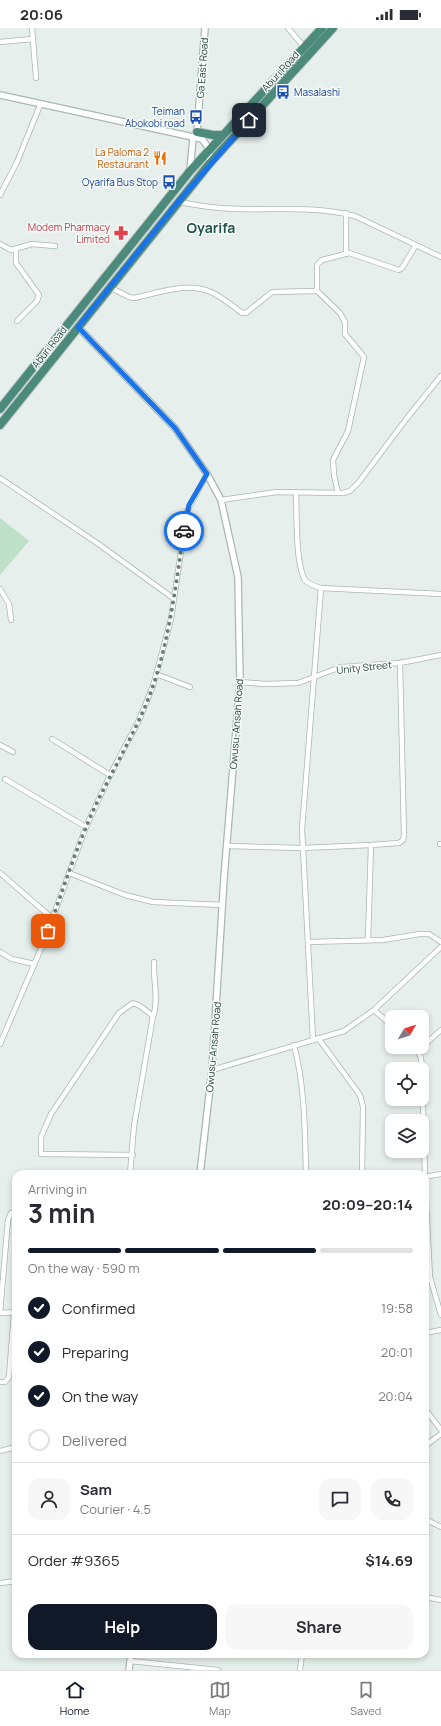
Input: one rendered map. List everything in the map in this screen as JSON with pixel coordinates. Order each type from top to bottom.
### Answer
[{"type":"highway","name":"Aburi Road","points":[[0,408],[190,171],[322,28]]},
{"type":"highway","name":"Aburi Road","points":[[0,425],[109,287],[210,163],[334,28]]},
{"type":"highway","points":[[197,136],[222,135]]},
{"type":"street","points":[[32,28],[36,78]]},
{"type":"street","name":"Ga East Road","points":[[190,171],[197,136],[205,28]]},
{"type":"street","points":[[288,28],[304,47]]},
{"type":"street","points":[[0,42],[33,39]]},
{"type":"street","points":[[0,95],[197,136],[209,149],[210,163]]},
{"type":"street","points":[[0,195],[17,162],[41,103]]},
{"type":"street","points":[[178,202],[221,208],[306,208],[346,213],[441,257]]},
{"type":"street","points":[[346,213],[346,254]]},
{"type":"street","points":[[0,244],[11,250],[16,250],[32,244],[55,246]]},
{"type":"street","points":[[316,290],[318,263],[322,260],[346,254],[356,254],[399,270],[402,268],[416,245]]},
{"type":"street","points":[[16,250],[16,263],[39,294],[37,301],[17,321]]},
{"type":"street","points":[[109,287],[134,298],[167,290],[205,290],[214,293],[242,313],[250,310],[272,292],[314,292],[316,290]]},
{"type":"street","points":[[316,290],[340,313],[345,322],[345,334],[364,357],[348,430],[333,460],[334,475],[338,493]]},
{"type":"street","name":"Owusu-Ansah Road","points":[[78,327],[175,428],[207,474],[221,500],[238,577],[240,682],[212,1070],[200,1170]]},
{"type":"street","points":[[221,500],[270,493],[338,493],[350,491],[421,399],[441,376]]},
{"type":"street","points":[[0,1044],[2,1034],[34,964],[86,827],[110,775],[139,720],[156,674],[172,619],[173,598],[187,511],[207,474]]},
{"type":"street","points":[[0,478],[97,543],[173,598]]},
{"type":"street","points":[[296,492],[299,557],[304,576],[310,584],[322,588],[441,594]]},
{"type":"street","points":[[322,588],[313,678],[302,829],[308,942],[315,1039],[360,1095],[363,1107],[362,1170]]},
{"type":"street","points":[[0,589],[9,604],[11,620]]},
{"type":"street","name":"Unity Street","points":[[240,682],[298,683],[341,667],[400,663],[441,655]]},
{"type":"street","points":[[227,846],[302,848],[371,845],[399,843],[404,838],[400,663]]},
{"type":"street","points":[[156,674],[190,687]]},
{"type":"street","points":[[52,739],[110,775]]},
{"type":"street","points":[[0,745],[13,752]]},
{"type":"street","points":[[5,779],[86,827]]},
{"type":"street","points":[[368,940],[371,845]]},
{"type":"street","points":[[0,873],[52,918]]},
{"type":"street","points":[[69,873],[125,895],[153,902],[223,905]]},
{"type":"street","points":[[308,942],[368,940],[429,934],[441,942]]},
{"type":"street","points":[[212,1070],[344,1031],[374,1010],[441,947]]},
{"type":"street","points":[[0,952],[12,959],[34,964]]},
{"type":"street","points":[[131,1170],[133,1155],[134,1126],[152,1016],[156,1008],[153,980],[154,962]]},
{"type":"street","points":[[133,1155],[41,1154],[41,1137],[51,1114],[119,1013],[126,1006],[133,1003],[140,1006],[152,1016]]},
{"type":"street","points":[[374,1010],[385,1020]]},
{"type":"street","points":[[429,1040],[441,1030]]},
{"type":"street","points":[[294,1045],[300,1069],[305,1128],[306,1170]]},
{"type":"street","points":[[423,1106],[425,1170]]},
{"type":"street","points":[[429,1175],[441,1174]]},
{"type":"street","points":[[12,1213],[8,1220],[2,1266],[0,1313],[12,1312]]},
{"type":"street","points":[[429,1280],[441,1315]]},
{"type":"street","points":[[429,1332],[441,1330]]},
{"type":"street","points":[[0,1382],[5,1382],[9,1377],[12,1344]]},
{"type":"street","points":[[429,1414],[441,1430]]},
{"type":"street","points":[[429,1443],[441,1434]]},
{"type":"street","points":[[0,1451],[12,1448]]},
{"type":"street","points":[[429,1521],[441,1527]]},
{"type":"street","points":[[0,1582],[12,1581]]},
{"type":"street","points":[[429,1598],[441,1600]]},
{"type":"street","points":[[129,1670],[130,1658]]},
{"type":"street","points":[[300,1670],[302,1658]]},
{"type":"street","points":[[130,1661],[218,1670]]},
{"type":"green space","points":[[0,518],[29,541],[0,575]]},
{"type":"way so far","points":[[48,931],[86,827],[110,775],[139,720],[153,686],[172,619],[173,598],[184,531]]},
{"type":"place","name":"Masalashi","points":[[283,92]]},
{"type":"place","name":"Teiman Abokobi road","points":[[196,117]]},
{"type":"place","name":"La Paloma 2 Restaurant","points":[[160,158]]},
{"type":"place","name":"Oyarifa Bus Stop","points":[[169,182]]},
{"type":"place","name":"Modem Pharmacy Limited","points":[[121,233]]},
{"type":"district","name":"Oyarifa","points":[[211,228]]},
{"type":"route","points":[[184,531],[189,505],[207,474],[191,448],[175,428],[78,327],[210,163],[249,120]]}]
